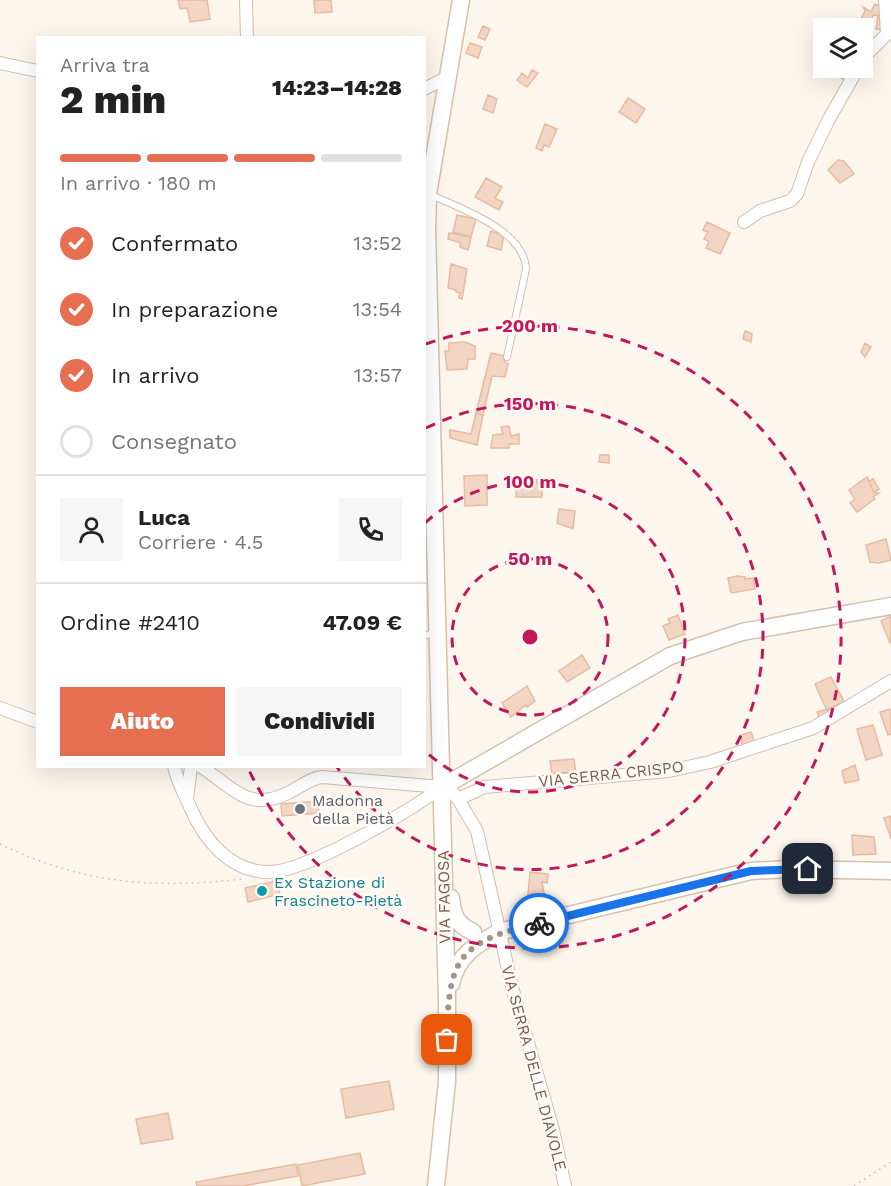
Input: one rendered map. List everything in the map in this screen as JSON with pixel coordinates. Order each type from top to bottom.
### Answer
[{"type":"main road","name":"VIA FAGOSA","points":[[436,1186],[447,1080],[447,1000],[442,787],[431,634],[427,230],[428,194],[461,0]]},
{"type":"main road","points":[[442,787],[670,656],[742,632],[891,606]]},
{"type":"main road","points":[[445,944],[751,871],[788,869],[891,871]]},
{"type":"main road","points":[[444,878],[453,916],[474,938]]},
{"type":"main road","points":[[447,1000],[454,970],[474,938]]},
{"type":"street","points":[[246,0],[247,36]]},
{"type":"street","points":[[873,48],[887,34],[885,0]]},
{"type":"street","points":[[0,63],[36,71]]},
{"type":"street","points":[[426,88],[448,77]]},
{"type":"street","points":[[744,222],[760,211],[790,201],[797,194],[825,127],[852,78]]},
{"type":"street","name":"VIA SERRA CRISPO","points":[[458,799],[485,787],[669,771],[710,762],[813,728],[891,681]]},
{"type":"street","points":[[0,708],[36,721]]},
{"type":"street","points":[[175,768],[198,825],[222,854],[240,864],[270,872],[315,858],[360,836],[423,801],[442,787]]},
{"type":"street","points":[[187,800],[191,768]]},
{"type":"street","points":[[203,768],[238,796],[255,802],[283,796],[315,777],[442,787]]},
{"type":"street","name":"VIA SERRA DELLE DIAVOLE","points":[[442,787],[452,792],[458,799],[477,831],[512,987],[553,1130],[565,1186]]},
{"type":"lane","points":[[428,194],[503,231],[526,259],[526,269],[507,357]]},
{"type":"path","points":[[0,844],[36,861],[73,873],[125,882],[174,885],[244,879]]},
{"type":"path","points":[[854,1186],[891,1162]]},
{"type":"building","points":[[178,0],[207,0],[210,19],[190,22],[187,8],[180,9]]},
{"type":"building","points":[[314,0],[331,0],[332,12],[315,13]]},
{"type":"building","points":[[875,4],[884,8],[884,30],[876,29],[878,16],[862,18],[865,11],[863,7],[871,12]]},
{"type":"building","points":[[483,26],[490,29],[485,40],[478,37]]},
{"type":"building","points":[[470,43],[482,47],[478,58],[466,53]]},
{"type":"building","points":[[532,70],[538,73],[527,87],[517,80],[522,73],[528,78]]},
{"type":"building","points":[[488,95],[497,99],[493,113],[483,109]]},
{"type":"building","points":[[628,98],[645,109],[636,123],[619,112]]},
{"type":"building","points":[[545,124],[557,129],[549,147],[544,145],[542,151],[536,148]]},
{"type":"building","points":[[838,160],[844,161],[854,174],[840,183],[828,170]]},
{"type":"building","points":[[486,178],[502,187],[495,198],[503,202],[499,210],[475,197]]},
{"type":"building","points":[[457,215],[476,219],[471,237],[453,232]]},
{"type":"building","points":[[707,222],[730,233],[720,254],[706,248],[709,241],[704,239],[708,232],[703,230]]},
{"type":"building","points":[[491,231],[504,235],[501,250],[487,246]]},
{"type":"building","points":[[449,233],[471,237],[468,250],[460,247],[461,243],[448,239]]},
{"type":"building","points":[[451,264],[467,269],[462,299],[459,298],[460,293],[448,288]]},
{"type":"building","points":[[745,331],[752,334],[751,342],[743,339]]},
{"type":"building","points":[[465,342],[475,346],[475,359],[468,359],[467,369],[447,370],[445,351],[449,351],[449,343]]},
{"type":"building","points":[[865,343],[871,347],[865,357],[861,352]]},
{"type":"building","points":[[491,353],[505,356],[504,361],[508,364],[505,377],[492,376],[483,415],[476,413]]},
{"type":"building","points":[[476,413],[483,415],[477,445],[450,438],[450,430],[471,434]]},
{"type":"building","points":[[509,426],[511,436],[519,434],[519,444],[509,444],[509,448],[491,448],[493,435],[503,434],[501,427]]},
{"type":"building","points":[[600,455],[609,455],[609,463],[599,462]]},
{"type":"building","points":[[487,475],[487,505],[465,506],[464,476]]},
{"type":"building","points":[[867,477],[874,493],[879,493],[873,497],[875,499],[857,512],[850,503],[855,499],[849,490]]},
{"type":"building","points":[[516,478],[537,480],[537,483],[542,483],[542,497],[516,497]]},
{"type":"building","points":[[873,479],[879,489],[874,493],[869,481]]},
{"type":"building","points":[[559,509],[575,511],[573,529],[557,523]]},
{"type":"building","points":[[886,539],[891,560],[879,563],[870,562],[866,545]]},
{"type":"building","points":[[745,577],[745,579],[753,578],[755,589],[731,593],[728,578]]},
{"type":"building","points":[[678,615],[685,634],[669,640],[663,626],[670,623],[668,619]]},
{"type":"building","points":[[891,616],[891,642],[890,643],[881,621]]},
{"type":"building","points":[[582,655],[590,668],[567,682],[559,671]]},
{"type":"building","points":[[831,677],[844,701],[827,711],[815,684]]},
{"type":"building","points":[[527,686],[535,701],[511,717],[502,703]]},
{"type":"building","points":[[835,707],[838,713],[820,721],[817,712]]},
{"type":"building","points":[[891,709],[891,734],[888,735],[880,712]]},
{"type":"building","points":[[873,725],[882,755],[866,760],[857,729]]},
{"type":"building","points":[[751,732],[756,747],[743,751],[741,735]]},
{"type":"building","points":[[574,759],[576,775],[568,776],[568,772],[552,774],[550,761]]},
{"type":"building","points":[[855,765],[859,780],[845,783],[842,771]]},
{"type":"building","name":"Madonna della Pietà","points":[[318,801],[319,813],[282,816],[281,804]]},
{"type":"building","points":[[891,816],[891,839],[884,818]]},
{"type":"building","points":[[852,835],[874,837],[876,854],[853,855]]},
{"type":"building","points":[[530,872],[548,874],[547,883],[542,882],[544,893],[541,907],[527,905]]},
{"type":"building","points":[[292,880],[293,887],[286,888],[284,881]]},
{"type":"building","name":"Ex Stazione di Frascineto-Pietà","points":[[277,881],[280,894],[248,902],[245,888]]},
{"type":"building","points":[[389,1081],[394,1109],[346,1118],[341,1089]]},
{"type":"building","points":[[168,1113],[173,1139],[141,1144],[136,1119]]},
{"type":"building","points":[[360,1153],[365,1174],[302,1186],[298,1165]]},
{"type":"building","points":[[296,1164],[298,1176],[243,1186],[197,1186],[196,1182]]},
{"type":"way so far","points":[[447,1040],[447,1000],[454,970],[462,958],[476,945],[499,932],[539,923]]},
{"type":"place","name":"Madonna della Pietà","points":[[300,809]]},
{"type":"place","name":"Ex Stazione di Frascineto-Pietà","points":[[262,891]]},
{"type":"route","points":[[539,923],[702,881],[751,871],[808,869]]}]
